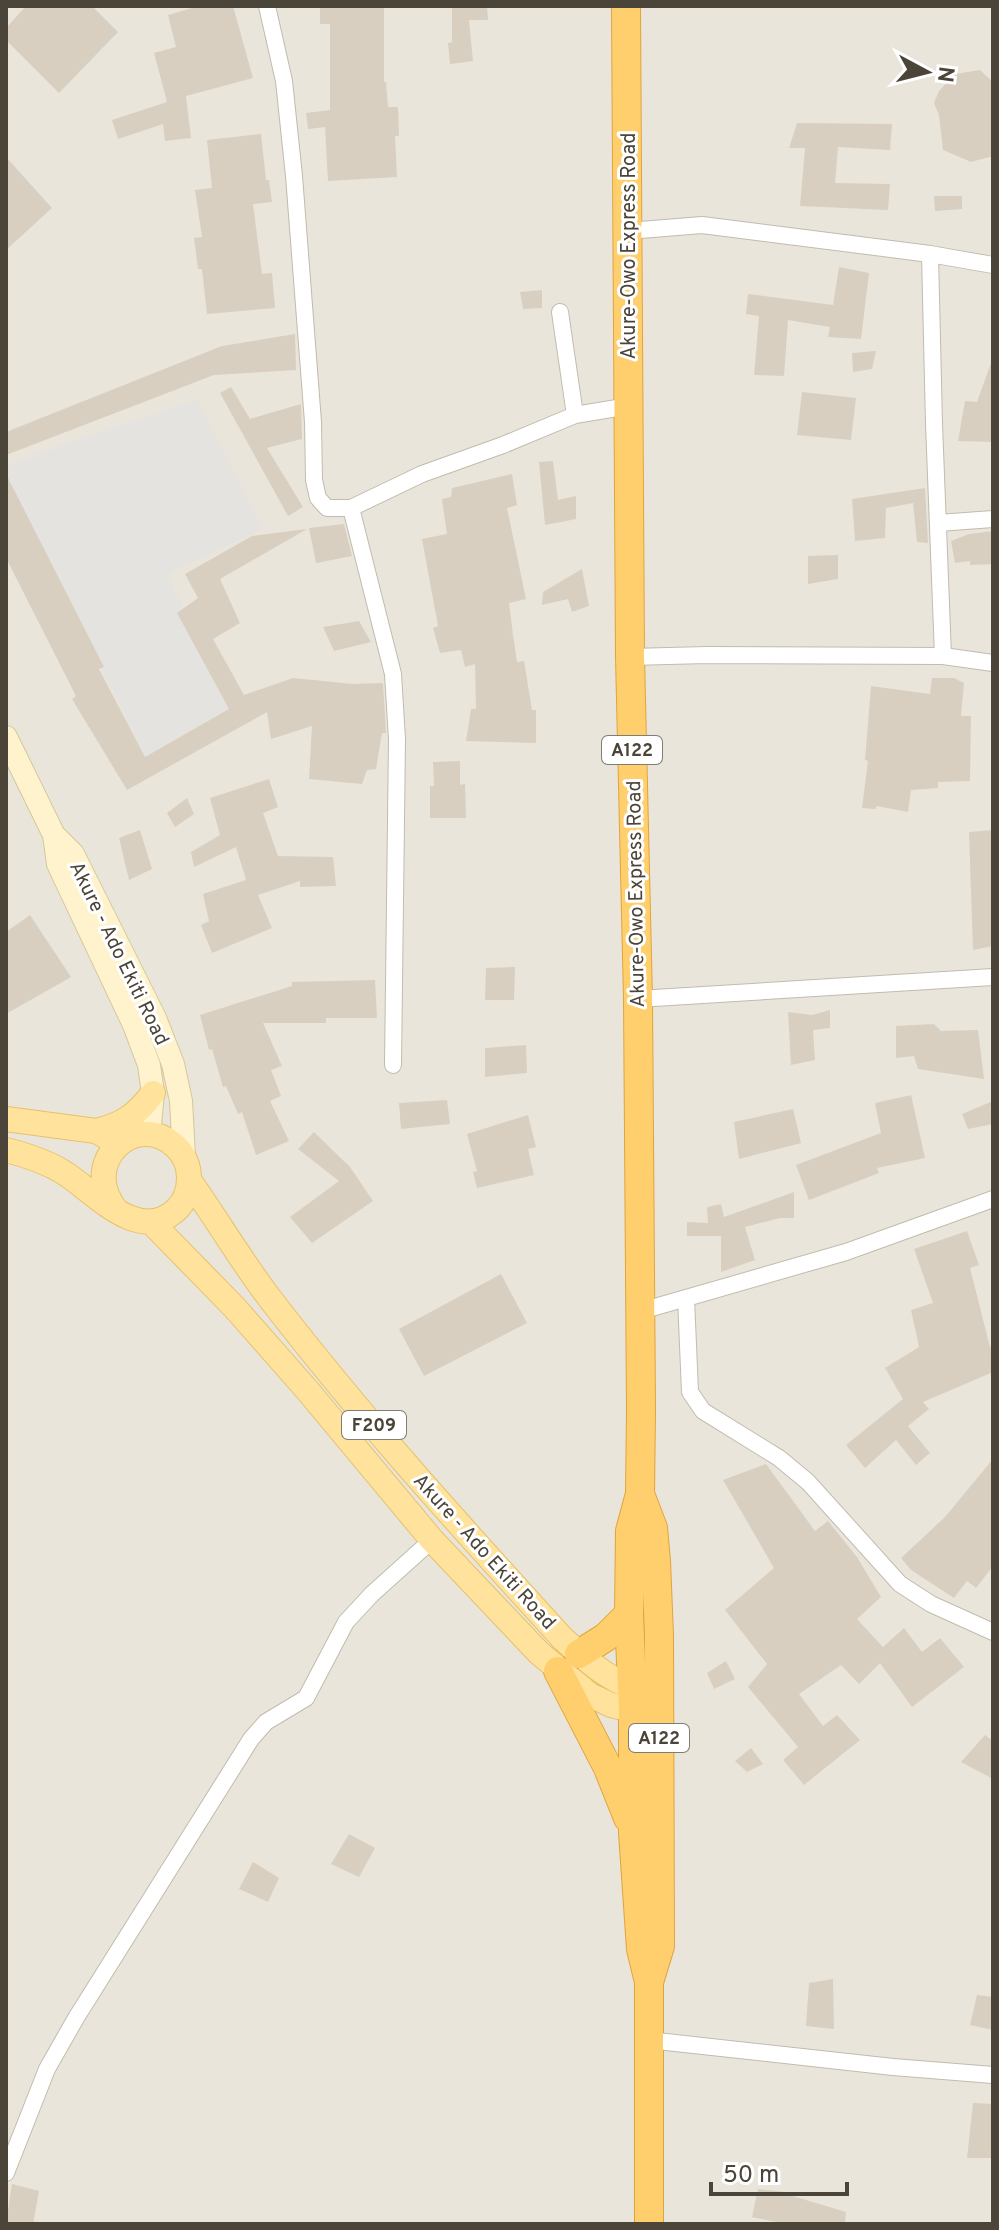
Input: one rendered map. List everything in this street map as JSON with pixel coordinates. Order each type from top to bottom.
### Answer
[{"type":"highway","name":"Akure-Owo Express Road","points":[[626,6],[630,657],[641,1311],[640,1494],[630,1531],[629,1614],[646,1702],[660,1946],[649,1982]]},
{"type":"highway","name":"Akure-Owo Express Road","points":[[640,1494],[653,1528],[659,1635],[646,1702],[633,1832],[641,1949],[649,1982],[649,2224]]},
{"type":"highway","points":[[629,1614],[606,1637],[569,1662],[633,1832]]},
{"type":"main road","points":[[6,737],[54,835]]},
{"type":"main road","name":"Akure - Ado Ekiti Road","points":[[54,835],[58,864],[134,1025],[149,1065],[153,1093],[149,1135]]},
{"type":"main road","name":"Akure - Ado Ekiti Road","points":[[54,835],[73,854],[155,1018],[173,1064],[181,1101],[186,1168],[266,1293],[336,1381],[562,1638],[569,1662]]},
{"type":"main road","points":[[6,1119],[96,1131],[117,1126],[129,1119],[153,1093]]},
{"type":"main road","points":[[96,1131],[119,1144]]},
{"type":"main road","points":[[6,1150],[43,1161],[127,1218],[151,1222],[173,1212],[182,1203],[186,1168],[166,1139],[149,1135],[129,1138],[119,1144],[105,1165],[102,1177],[104,1189],[116,1210]]},
{"type":"main road","name":"Akure - Ado Ekiti Road","points":[[151,1222],[235,1308],[432,1540],[569,1662]]},
{"type":"main road","points":[[569,1662],[605,1673],[646,1702]]},
{"type":"street","points":[[267,6],[284,81],[294,176],[313,422],[314,480],[318,498],[327,508],[351,508],[422,474],[575,415],[629,406]]},
{"type":"street","points":[[628,231],[702,225],[993,265]]},
{"type":"street","points":[[930,254],[943,656]]},
{"type":"street","points":[[560,312],[575,415]]},
{"type":"street","points":[[351,508],[393,674],[397,739],[393,1065]]},
{"type":"street","points":[[938,523],[993,519]]},
{"type":"street","points":[[630,657],[943,656],[993,663]]},
{"type":"street","points":[[638,999],[993,977]]},
{"type":"street","points":[[641,1311],[846,1252],[993,1200]]},
{"type":"street","points":[[686,1298],[690,1392],[703,1411],[779,1458],[808,1482],[900,1584],[931,1604],[993,1632]]},
{"type":"street","points":[[6,2173],[47,2069],[251,1739],[266,1722],[306,1698],[346,1622],[432,1540]]},
{"type":"street","points":[[648,2040],[993,2075]]},
{"type":"shaded area","points":[[6,6],[993,6],[993,2224],[6,2224]]},
{"type":"shaded area","points":[[197,399],[263,529],[168,574],[229,709],[145,757],[6,474],[6,465]]},
{"type":"building","points":[[26,6],[92,6],[118,32],[59,93],[6,40],[6,28]]},
{"type":"building","points":[[199,6],[233,6],[253,78],[186,96],[191,138],[165,141],[163,124],[118,139],[112,120],[167,102],[154,53],[176,47],[168,15]]},
{"type":"building","points":[[320,6],[384,6],[384,82],[388,107],[398,107],[399,136],[395,136],[397,177],[328,181],[325,127],[308,129],[306,113],[330,110],[330,24],[320,24]]},
{"type":"building","points":[[452,6],[487,6],[488,20],[469,20],[473,61],[450,64],[448,43],[452,42]]},
{"type":"building","points":[[980,70],[993,82],[993,156],[971,162],[943,150],[939,115],[934,103],[939,91],[955,74]]},
{"type":"building","points":[[797,123],[892,124],[890,150],[838,147],[835,183],[890,184],[888,210],[800,206],[805,148],[789,148]]},
{"type":"building","points":[[261,134],[266,180],[269,180],[272,202],[253,204],[262,274],[272,273],[275,308],[207,314],[202,269],[198,269],[194,238],[202,237],[195,190],[212,188],[207,140]]},
{"type":"building","points":[[6,157],[52,208],[6,250]]},
{"type":"building","points":[[934,196],[962,196],[962,209],[935,211]]},
{"type":"building","points":[[839,267],[869,273],[861,339],[828,337],[830,327],[788,320],[784,376],[754,375],[759,316],[746,314],[748,294],[833,305]]},
{"type":"building","points":[[542,290],[542,308],[523,309],[520,292]]},
{"type":"building","points":[[295,334],[296,370],[214,375],[6,455],[6,432],[222,346]]},
{"type":"building","points":[[876,351],[872,369],[853,372],[852,353]]},
{"type":"building","points":[[991,363],[993,442],[958,441],[965,401],[977,402]]},
{"type":"building","points":[[231,387],[250,419],[301,404],[302,439],[267,448],[303,507],[288,516],[220,393]]},
{"type":"building","points":[[802,392],[856,398],[851,440],[797,435]]},
{"type":"building","points":[[553,461],[558,500],[576,496],[576,519],[545,525],[539,462]]},
{"type":"building","points":[[6,474],[104,667],[99,669],[145,757],[229,709],[177,613],[198,598],[185,574],[252,536],[307,529],[220,579],[240,623],[213,639],[244,695],[293,678],[353,684],[383,683],[386,733],[382,733],[376,769],[367,770],[362,784],[309,779],[312,726],[271,739],[267,712],[127,790],[72,699],[76,696],[6,558]]},
{"type":"building","points":[[512,474],[517,505],[507,508],[526,599],[509,603],[511,635],[517,662],[524,661],[532,710],[536,710],[536,743],[466,741],[471,709],[476,709],[475,664],[465,667],[461,650],[440,653],[433,628],[438,626],[422,539],[447,534],[442,499],[451,497],[452,488]]},
{"type":"building","points":[[925,488],[928,543],[917,542],[913,503],[886,508],[885,538],[855,541],[852,499]]},
{"type":"building","points":[[344,524],[352,556],[316,563],[309,528]]},
{"type":"building","points":[[993,531],[993,564],[955,563],[951,541],[969,534]]},
{"type":"building","points":[[838,555],[838,579],[808,584],[808,556]]},
{"type":"building","points":[[582,569],[589,606],[572,612],[568,599],[542,605],[543,592]]},
{"type":"building","points":[[359,621],[371,642],[334,651],[323,627]]},
{"type":"building","points":[[932,678],[954,678],[964,683],[961,716],[971,716],[970,781],[938,782],[938,788],[911,790],[908,812],[877,806],[875,809],[862,808],[868,761],[865,760],[871,686],[930,694]]},
{"type":"building","points":[[460,761],[460,785],[465,784],[466,818],[430,818],[433,762]]},
{"type":"building","points":[[269,779],[278,807],[263,813],[278,856],[333,857],[336,886],[300,887],[300,881],[258,895],[272,928],[212,953],[201,925],[209,921],[203,894],[246,880],[236,847],[194,867],[191,852],[220,835],[210,798]]},
{"type":"building","points":[[187,798],[194,814],[175,827],[167,813]]},
{"type":"building","points":[[140,830],[152,869],[129,880],[119,838]]},
{"type":"building","points":[[993,830],[993,946],[973,950],[969,832]]},
{"type":"building","points":[[30,915],[71,977],[6,1014],[6,932]]},
{"type":"building","points":[[515,967],[514,1000],[485,1000],[486,968]]},
{"type":"building","points":[[375,980],[377,1018],[326,1018],[326,1023],[263,1023],[282,1066],[271,1070],[281,1096],[270,1101],[289,1141],[256,1155],[242,1112],[238,1114],[226,1086],[223,1087],[200,1015],[292,986],[292,982]]},
{"type":"building","points":[[830,1010],[830,1028],[813,1030],[815,1060],[791,1065],[788,1012],[812,1015]]},
{"type":"building","points":[[934,1024],[941,1031],[978,1030],[984,1079],[918,1069],[914,1056],[896,1058],[896,1026]]},
{"type":"building","points":[[526,1045],[527,1073],[485,1077],[485,1048]]},
{"type":"building","points":[[911,1095],[925,1158],[877,1168],[879,1173],[809,1200],[796,1165],[881,1133],[875,1103]]},
{"type":"building","points":[[447,1100],[450,1124],[401,1129],[399,1103]]},
{"type":"building","points":[[993,1101],[993,1124],[968,1129],[962,1114]]},
{"type":"building","points":[[793,1109],[801,1143],[739,1159],[734,1122]]},
{"type":"building","points":[[528,1115],[536,1147],[528,1149],[534,1175],[477,1188],[473,1172],[477,1171],[467,1134]]},
{"type":"building","points":[[314,1132],[350,1167],[373,1201],[312,1243],[290,1217],[339,1181],[298,1149]]},
{"type":"building","points":[[794,1192],[794,1218],[780,1218],[745,1227],[755,1260],[721,1272],[721,1236],[687,1236],[687,1222],[708,1223],[707,1207],[721,1204],[724,1217]]},
{"type":"building","points":[[967,1231],[979,1265],[970,1268],[990,1347],[993,1346],[993,1372],[923,1402],[929,1409],[908,1426],[930,1453],[916,1465],[896,1440],[865,1468],[846,1445],[903,1399],[885,1368],[919,1347],[911,1310],[933,1303],[914,1249]]},
{"type":"building","points":[[501,1274],[527,1323],[424,1376],[399,1329]]},
{"type":"building","points":[[993,1459],[993,1566],[976,1588],[967,1581],[954,1598],[911,1570],[901,1558],[945,1517]]},
{"type":"building","points":[[766,1464],[815,1531],[828,1521],[857,1557],[881,1597],[857,1619],[883,1647],[904,1628],[922,1652],[940,1638],[964,1667],[912,1707],[880,1663],[859,1684],[841,1665],[799,1694],[823,1726],[837,1715],[860,1740],[804,1785],[783,1760],[798,1747],[748,1687],[767,1664],[725,1610],[774,1568],[723,1480]]},
{"type":"building","points":[[726,1661],[735,1679],[714,1689],[707,1673]]},
{"type":"building","points":[[985,1735],[993,1741],[993,1779],[961,1762]]},
{"type":"building","points":[[751,1748],[763,1764],[747,1772],[735,1761]]},
{"type":"building","points":[[349,1834],[375,1848],[359,1877],[331,1864]]},
{"type":"building","points":[[253,1862],[279,1878],[268,1902],[239,1889]]},
{"type":"building","points":[[833,1979],[834,2029],[806,2026],[809,1983]]},
{"type":"building","points":[[977,1995],[993,1997],[993,2030],[970,2025]]},
{"type":"building","points":[[973,2103],[993,2104],[993,2158],[967,2158]]},
{"type":"building","points":[[12,2184],[39,2191],[33,2224],[6,2224]]},
{"type":"building","points":[[758,2189],[786,2192],[846,2212],[845,2224],[787,2224],[752,2217]]}]
